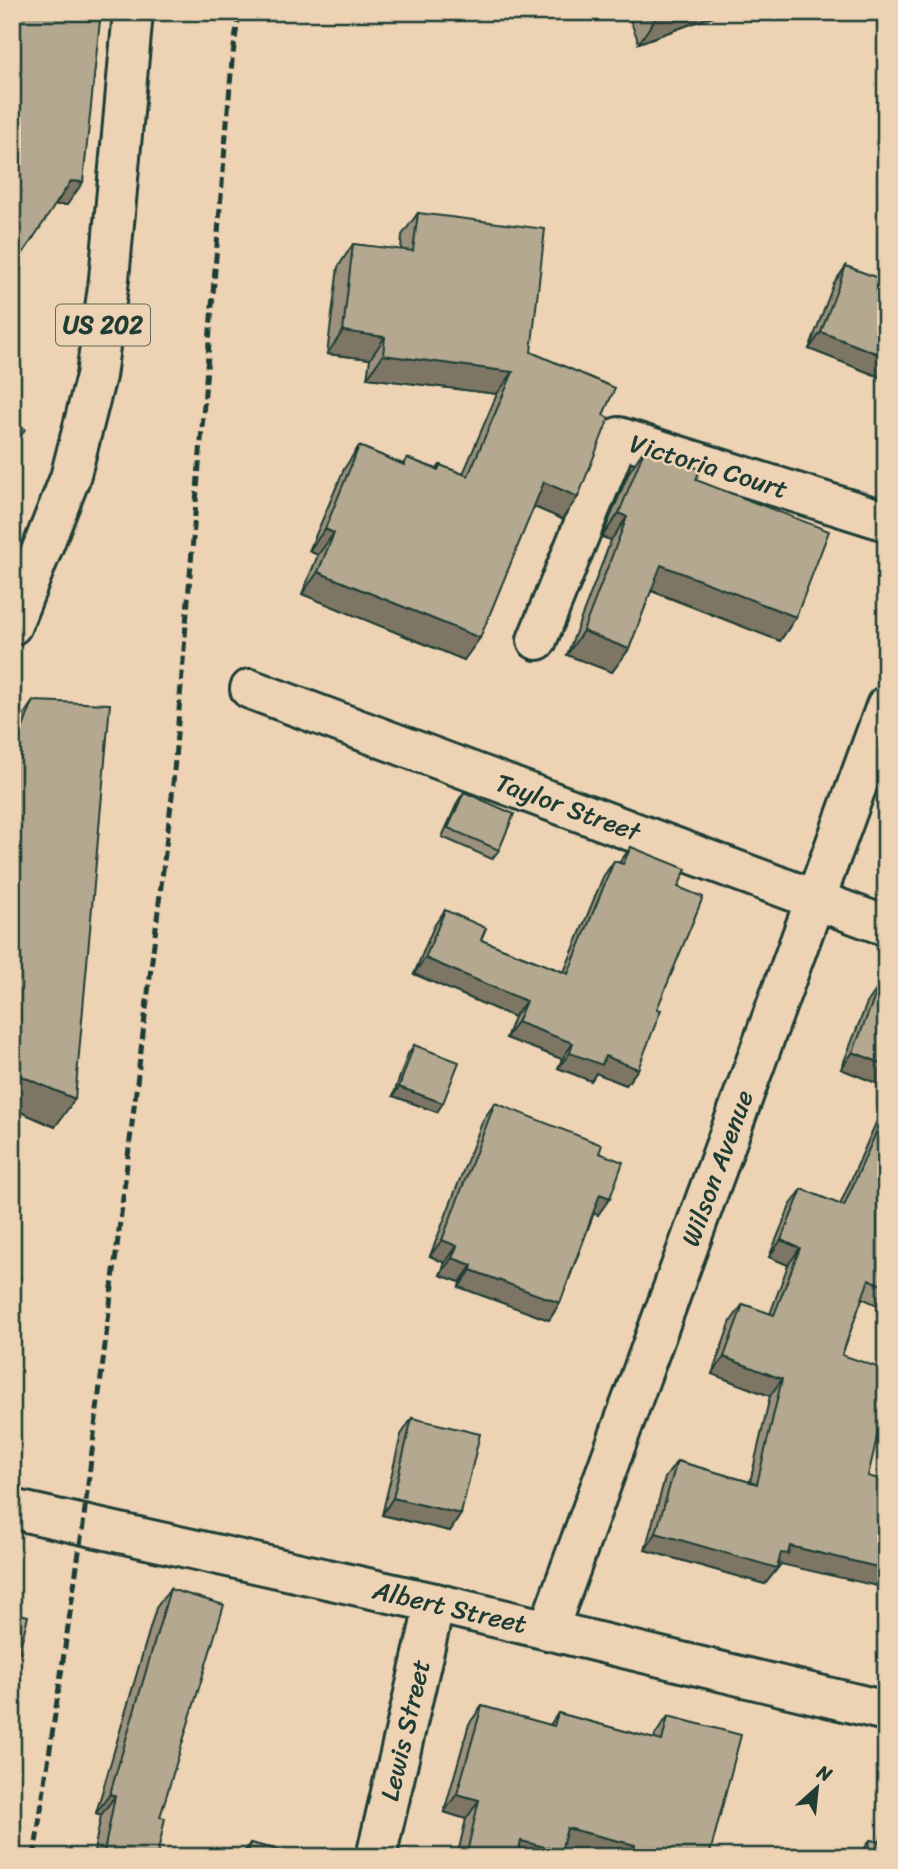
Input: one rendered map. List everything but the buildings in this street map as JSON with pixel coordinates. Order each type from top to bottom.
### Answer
[{"type":"main road","name":"US 202","points":[[12,625],[70,478],[96,376],[108,279],[133,12]]},
{"type":"main road","name":"Victoria Court","points":[[537,640],[619,437],[886,521]]},
{"type":"main road","name":"Taylor Street","points":[[250,689],[886,926]]},
{"type":"main road","name":"Wilson Avenue","points":[[548,1630],[886,706]]},
{"type":"main road","name":"Albert Street","points":[[12,1509],[435,1603],[886,1711]]},
{"type":"main road","name":"Lewis Street","points":[[376,1857],[435,1603]]},
{"type":"railway","points":[[34,1857],[83,1525],[172,796],[232,61],[239,12]]}]
